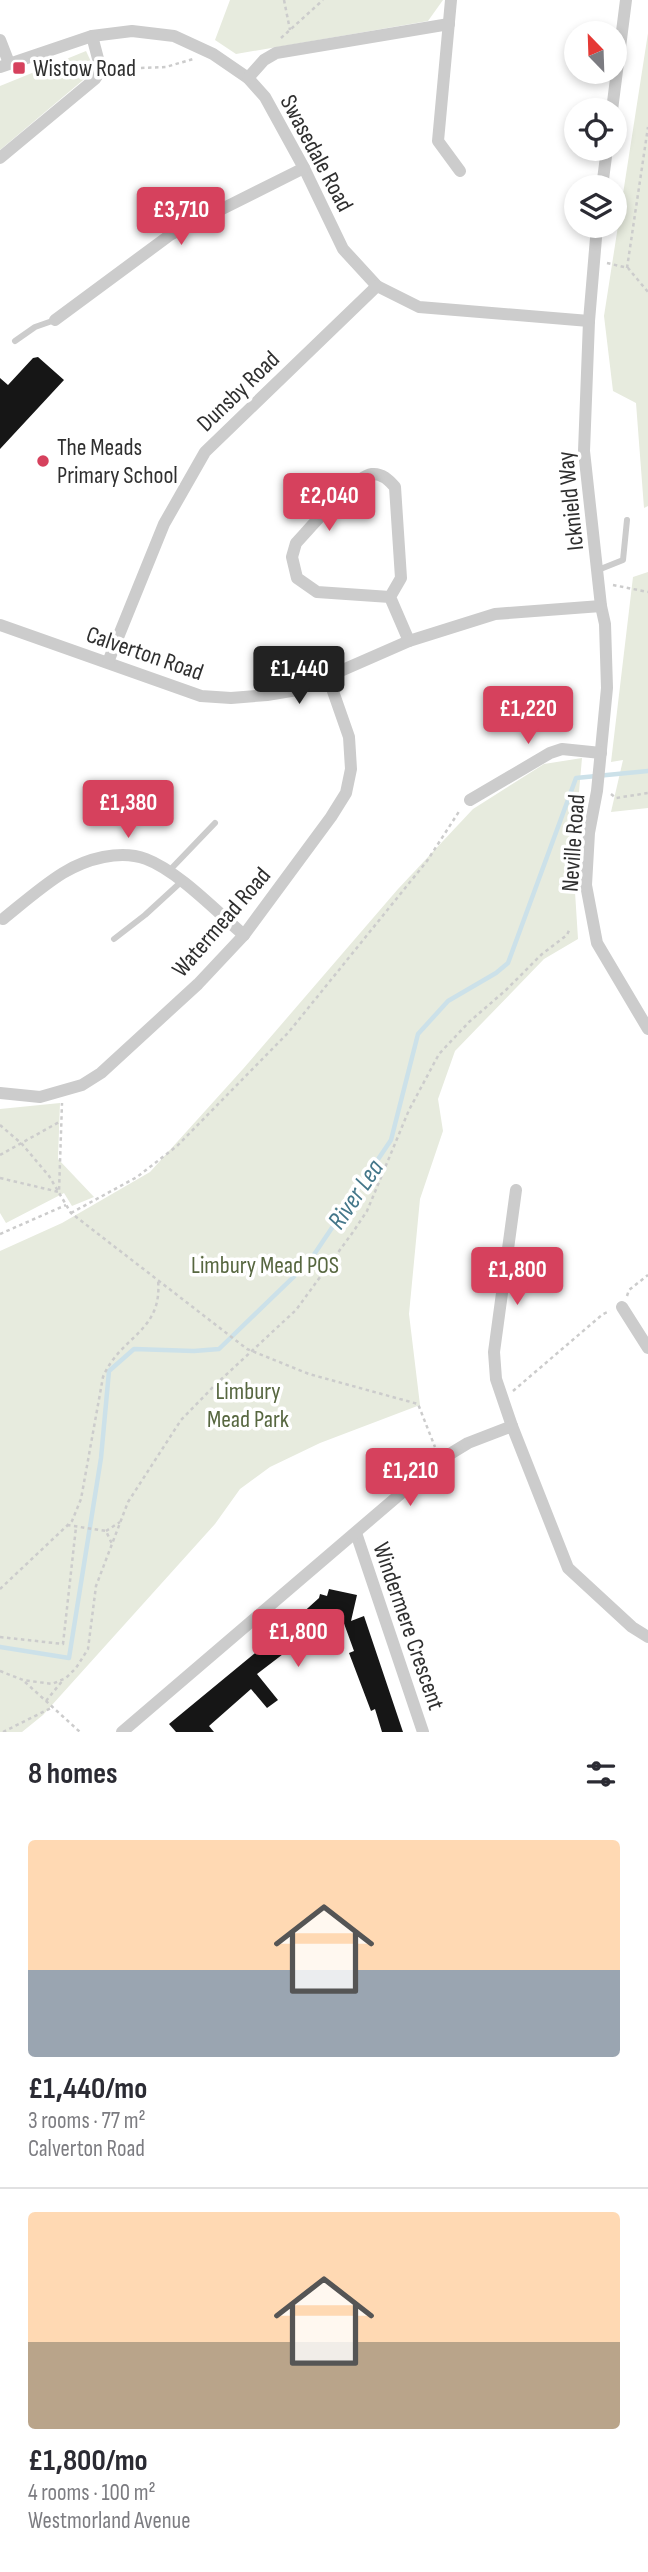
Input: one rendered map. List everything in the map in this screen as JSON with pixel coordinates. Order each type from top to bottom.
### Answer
[{"type":"street","points":[[452,0],[438,141],[460,171]]},
{"type":"street","points":[[614,98],[626,0]]},
{"type":"street","points":[[248,78],[264,60],[276,53],[449,23]]},
{"type":"street","name":"Swasedale Road","points":[[5,65],[92,36],[132,31],[174,36],[213,54],[248,78],[265,97],[304,168],[343,249],[377,286],[419,307],[589,321]]},
{"type":"street","points":[[0,158],[95,79],[101,70],[92,36]]},
{"type":"street","points":[[0,40],[5,65]]},
{"type":"street","points":[[55,320],[170,235],[304,168]]},
{"type":"street","name":"Icknield Way","points":[[596,238],[589,321],[584,451],[605,624],[607,688],[598,771]]},
{"type":"street","name":"Dunsby Road","points":[[108,662],[164,524],[205,452],[377,286]]},
{"type":"street","points":[[375,474],[388,479],[395,487],[401,578],[390,597],[317,592],[297,578],[292,557],[296,543],[359,479],[375,474]]},
{"type":"street","points":[[390,597],[410,641]]},
{"type":"street","name":"Calverton Road","points":[[0,625],[201,696],[231,698],[297,690],[410,641],[495,614],[601,606]]},
{"type":"street","name":"Watermead Road","points":[[0,1093],[40,1097],[82,1085],[102,1073],[198,984],[244,935],[317,837],[346,793],[351,769],[349,737],[328,677]]},
{"type":"street","points":[[470,800],[550,752],[562,749],[601,753]]},
{"type":"street","name":"Neville Road","points":[[598,771],[603,792],[589,833],[586,885],[597,943],[648,1029]]},
{"type":"street","points":[[4,919],[63,873],[87,861],[116,855],[144,858],[169,871],[244,935]]},
{"type":"street","points":[[516,1190],[494,1352],[496,1379],[502,1400],[568,1568],[632,1627],[648,1637]]},
{"type":"street","points":[[622,1307],[648,1348]]},
{"type":"street","points":[[122,1732],[440,1460],[468,1443],[512,1426]]},
{"type":"street","name":"Windermere Crescent","points":[[356,1533],[424,1732]]},
{"type":"lane","points":[[15,341],[35,327],[55,320]]},
{"type":"lane","points":[[598,576],[623,560],[627,520]]},
{"type":"lane","points":[[169,871],[215,822]]},
{"type":"lane","points":[[114,939],[181,882]]},
{"type":"path","points":[[284,0],[290,30]]},
{"type":"path","points":[[276,53],[273,46],[323,0]]},
{"type":"path","points":[[44,61],[101,70],[166,67],[213,54]]},
{"type":"path","points":[[627,268],[648,127]]},
{"type":"path","points":[[607,263],[627,268],[648,292]]},
{"type":"path","points":[[598,576],[648,592]]},
{"type":"path","points":[[603,792],[616,799],[648,793]]},
{"type":"path","points":[[71,1213],[137,1177],[177,1146],[288,1033],[427,861],[456,813],[470,800]]},
{"type":"path","points":[[46,1700],[88,1649],[96,1586],[128,1502],[181,1420],[296,1310],[368,1211],[410,1110],[439,1054],[469,1022],[542,954],[567,935],[570,929]]},
{"type":"path","points":[[59,1192],[63,1092]]},
{"type":"path","points":[[0,1155],[61,1121]]},
{"type":"path","points":[[0,1125],[22,1144],[49,1176],[71,1213],[247,1349],[309,1374],[418,1404],[440,1460]]},
{"type":"path","points":[[0,1178],[59,1192]]},
{"type":"path","points":[[0,1234],[66,1205]]},
{"type":"path","points":[[502,1400],[603,1314],[622,1307],[629,1290],[648,1275]]},
{"type":"path","points":[[0,1589],[72,1521],[81,1499],[103,1377],[110,1360],[154,1315],[159,1291],[158,1280]]},
{"type":"path","points":[[67,1525],[106,1531],[120,1522]]},
{"type":"path","points":[[0,1637],[63,1644],[76,1527]]},
{"type":"path","points":[[106,1531],[112,1545]]},
{"type":"path","points":[[0,1671],[23,1681],[80,1732]]},
{"type":"path","points":[[23,1681],[52,1684],[65,1678]]},
{"type":"path","points":[[4,1732],[53,1707]]},
{"type":"green space","points":[[230,0],[443,0],[428,21],[236,54],[215,40]]},
{"type":"green space","points":[[648,33],[648,506],[644,508],[636,403],[613,391],[604,316],[616,238],[627,238],[626,175]]},
{"type":"green space","points":[[86,51],[95,70],[0,150],[0,86]]},
{"type":"green space","points":[[648,572],[648,808],[611,812],[623,760],[611,762],[633,577]]},
{"type":"green space","name":"Limbury Mead POS","points":[[582,758],[573,860],[578,939],[544,959],[455,1051],[438,1099],[443,1131],[420,1199],[409,1314],[420,1405],[320,1443],[270,1467],[240,1489],[215,1524],[43,1715],[22,1732],[0,1732],[0,1251],[62,1223],[150,1172],[398,889],[473,809],[544,764]]},
{"type":"green space","points":[[60,1103],[58,1159],[94,1197],[72,1206],[64,1193],[6,1223],[0,1213],[0,1109]]},
{"type":"building","points":[[38,357],[64,380],[0,449],[0,378],[8,385],[33,358]]},
{"type":"building","points":[[329,1589],[357,1595],[351,1621],[364,1616],[403,1732],[382,1732],[375,1709],[371,1711],[349,1653],[354,1651],[342,1618],[327,1615],[297,1641],[301,1646],[290,1654],[287,1651],[257,1674],[278,1700],[267,1708],[251,1689],[209,1726],[214,1732],[176,1732],[169,1724],[288,1626],[319,1598],[320,1594],[327,1596]]},
{"type":"waterway","name":"River Lea","points":[[0,1647],[69,1658],[101,1458],[109,1371],[134,1349],[219,1349],[309,1262],[391,1140],[418,1034],[448,1001],[508,963],[576,778],[648,771]]},
{"type":"place","name":"Wistow Road","points":[[19,68]]},
{"type":"place","name":"The Meads Primary School","points":[[43,461]]},
{"type":"park label","name":"Limbury Mead Park","points":[[248,1405]]}]
